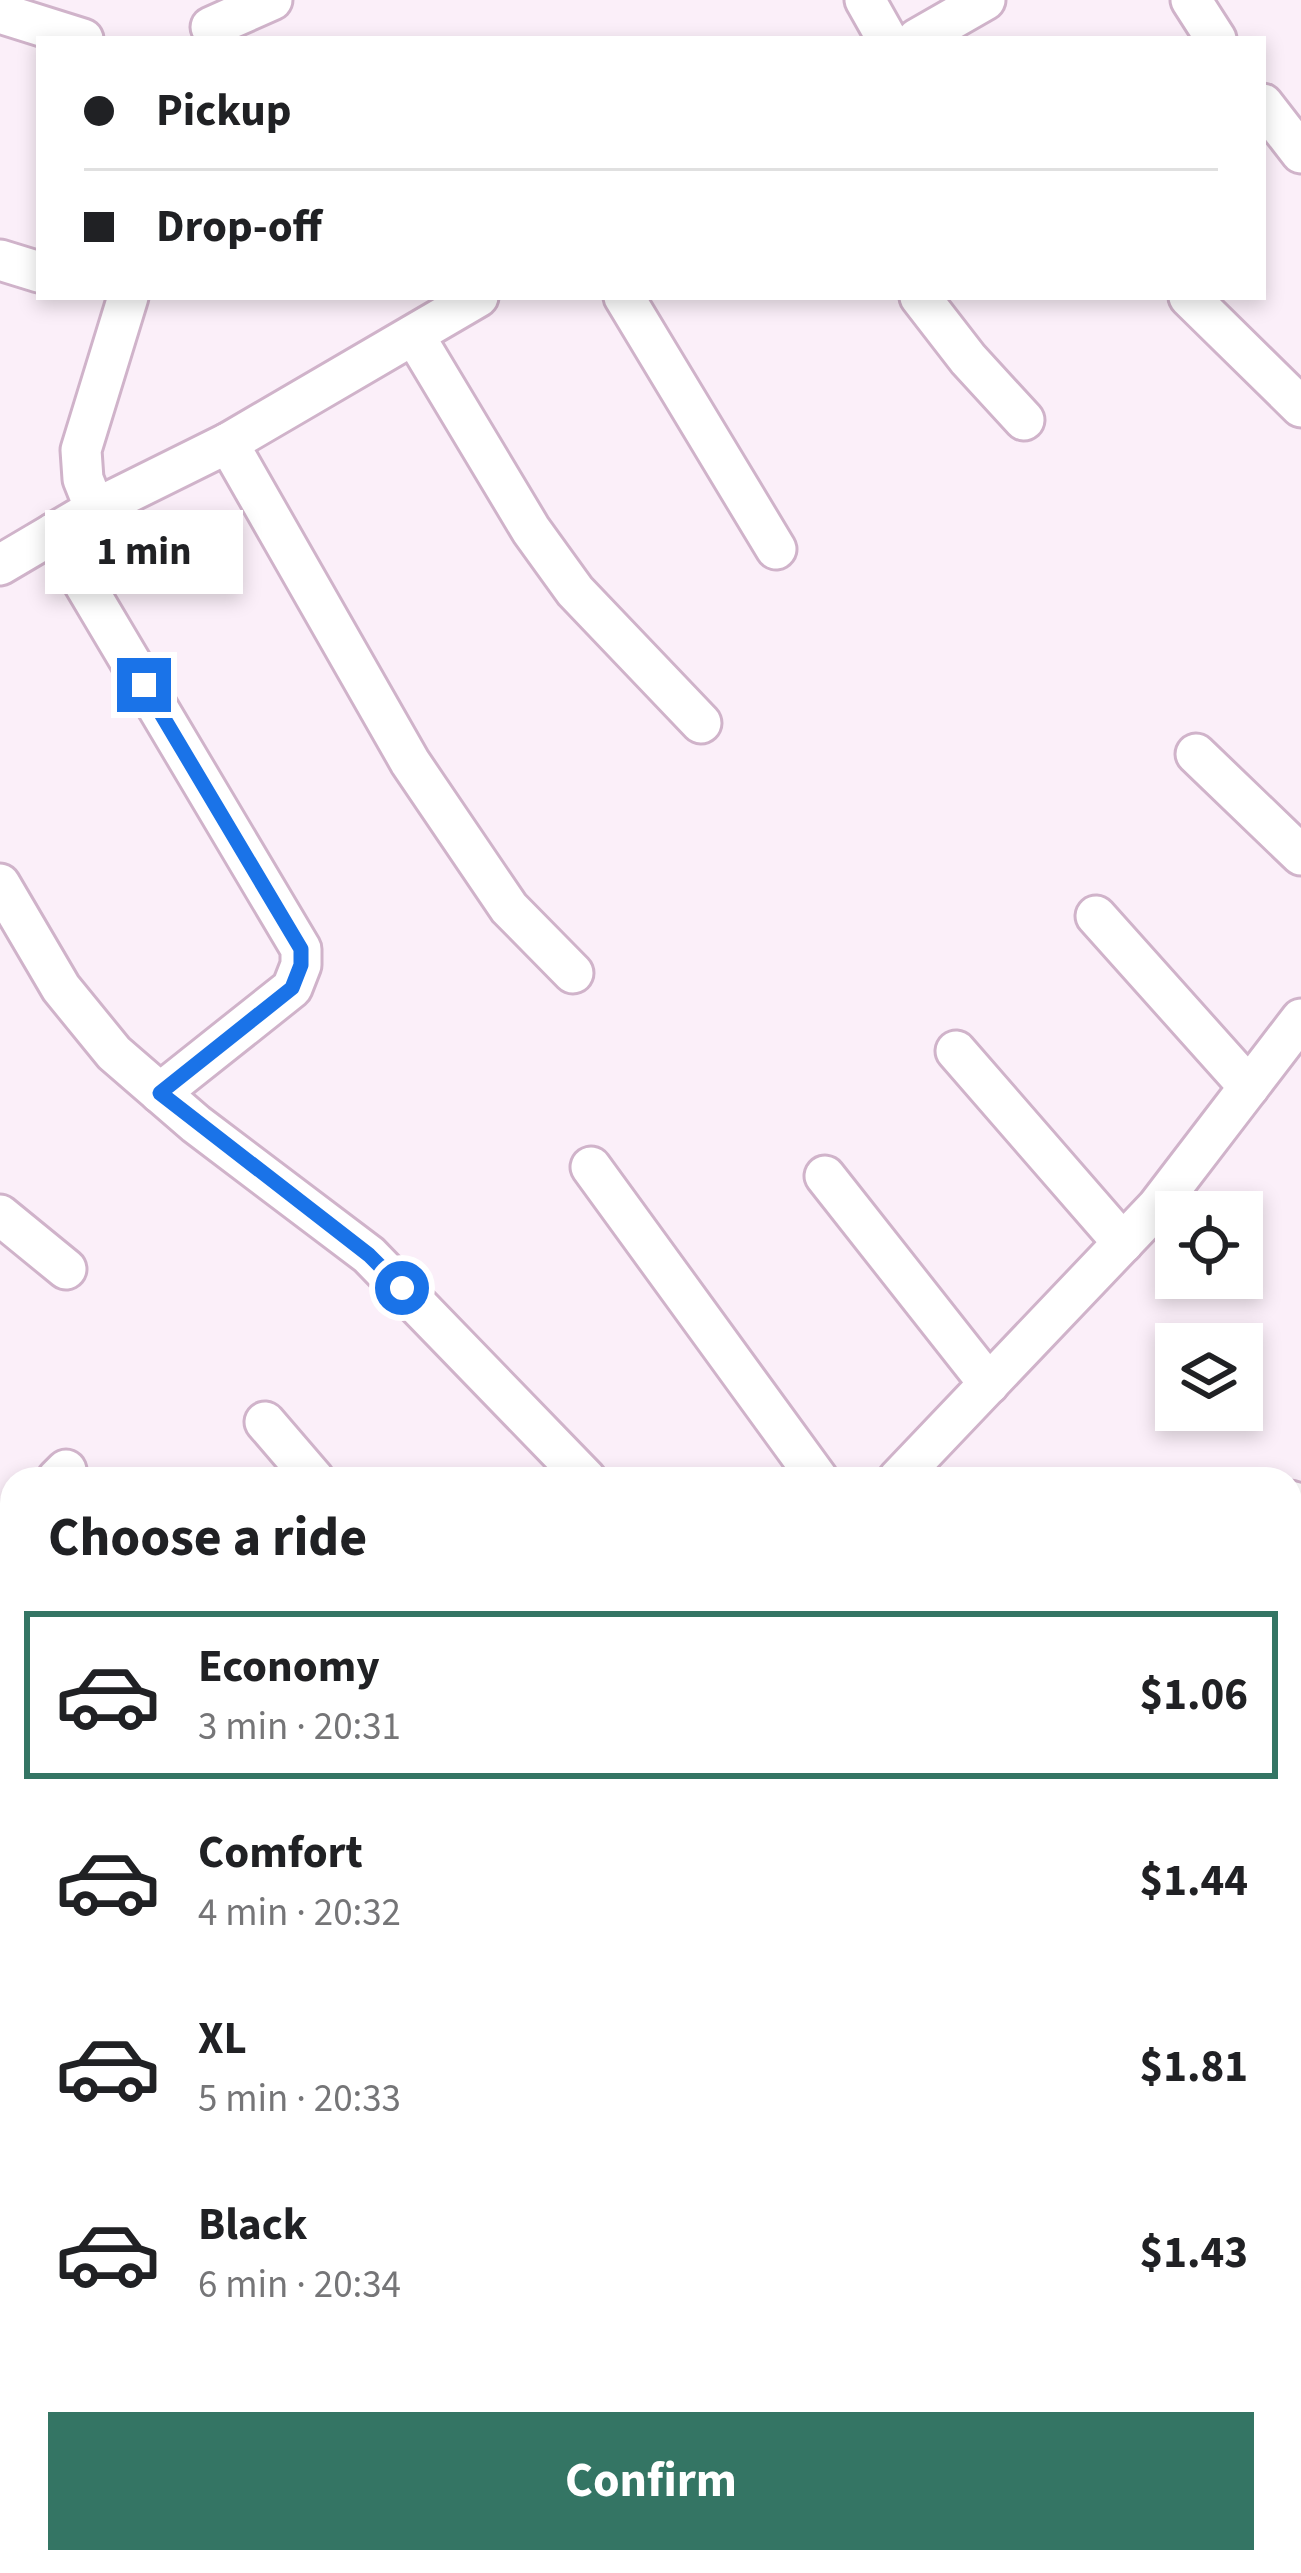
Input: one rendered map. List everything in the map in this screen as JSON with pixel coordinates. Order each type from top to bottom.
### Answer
[{"type":"street","points":[[212,22],[272,0]]},
{"type":"street","points":[[865,0],[885,36]]},
{"type":"street","points":[[1190,0],[1214,36]]},
{"type":"street","points":[[0,13],[73,36]]},
{"type":"street","points":[[925,36],[979,16]]},
{"type":"street","points":[[1266,108],[1301,152]]},
{"type":"street","points":[[0,260],[36,271]]},
{"type":"street","points":[[95,509],[82,479],[81,450],[123,300]]},
{"type":"street","points":[[160,1093],[292,988],[301,949],[19,544],[228,442],[473,300]]},
{"type":"street","points":[[626,300],[776,549]]},
{"type":"street","points":[[922,300],[1024,419]]},
{"type":"street","points":[[1193,300],[1301,407]]},
{"type":"street","points":[[415,335],[531,530],[575,591],[701,723]]},
{"type":"street","points":[[228,442],[410,762],[509,908],[573,973]]},
{"type":"street","points":[[1196,754],[1301,855]]},
{"type":"street","points":[[0,884],[61,988],[115,1052],[160,1093],[369,1255],[574,1467]]},
{"type":"street","points":[[1096,916],[1249,1087]]},
{"type":"street","points":[[909,1467],[1157,1208],[1301,1019]]},
{"type":"street","points":[[956,1052],[1123,1243]]},
{"type":"street","points":[[591,1167],[809,1467]]},
{"type":"street","points":[[825,1176],[989,1384]]},
{"type":"street","points":[[0,1215],[66,1269]]},
{"type":"street","points":[[265,1422],[304,1467]]},
{"type":"route","points":[[144,685],[301,949],[292,988],[160,1093],[369,1255],[402,1288]]}]
